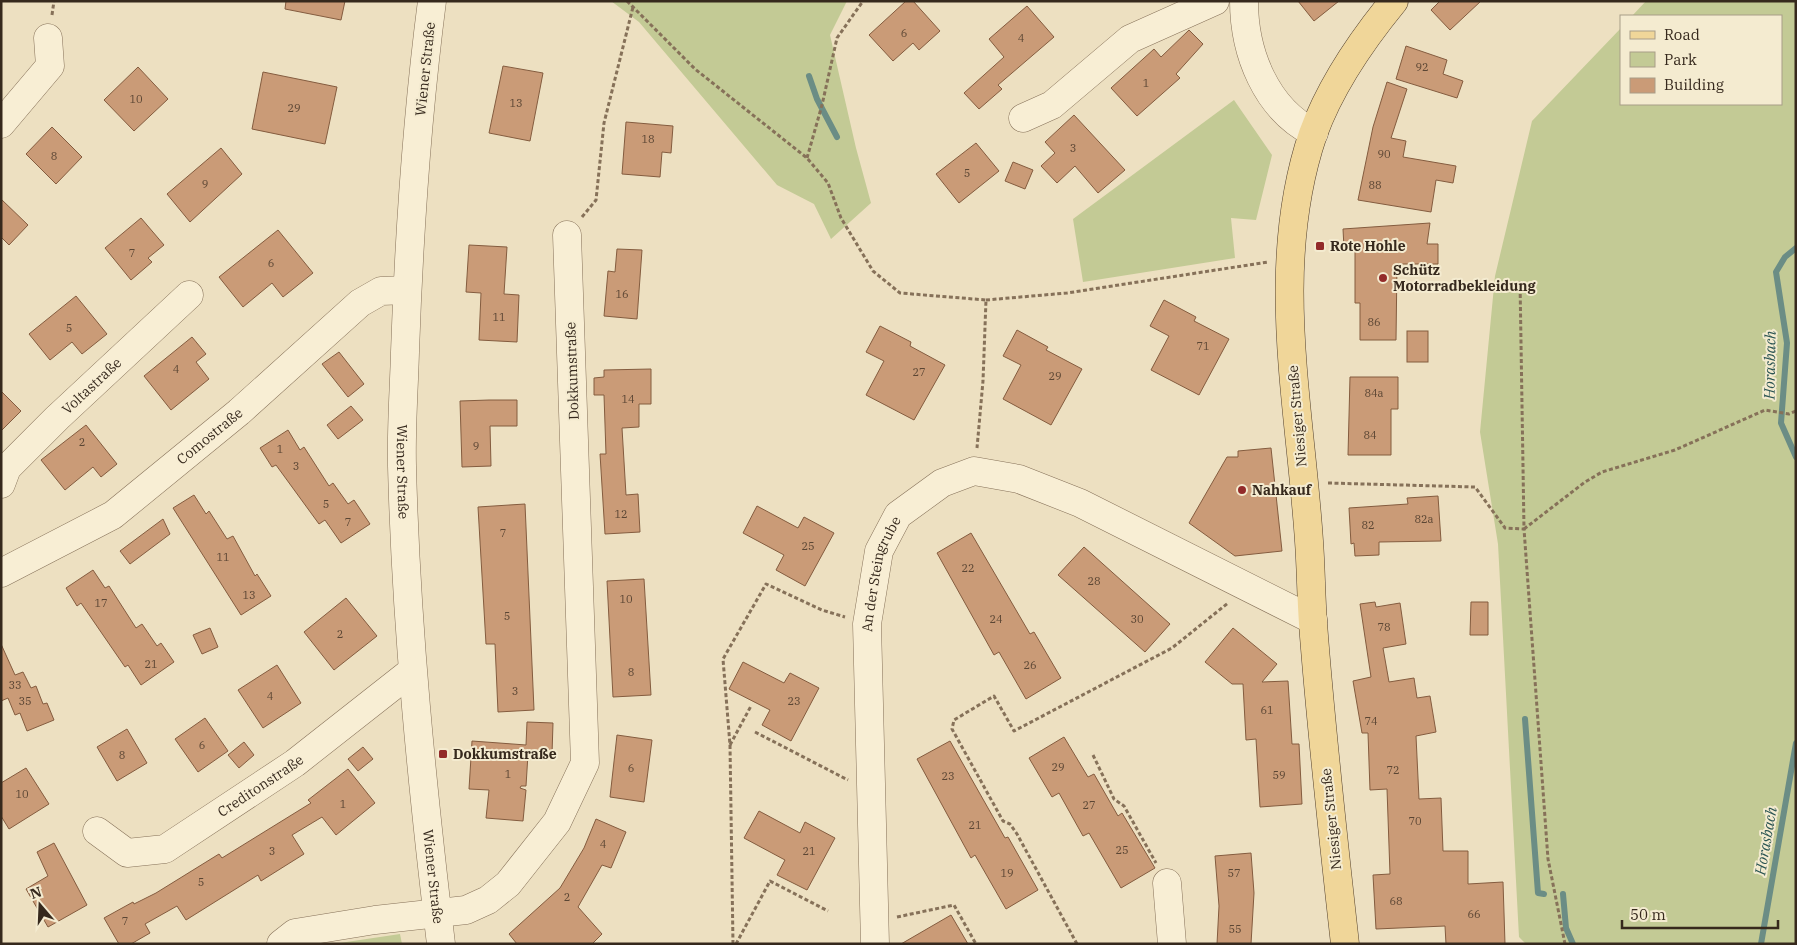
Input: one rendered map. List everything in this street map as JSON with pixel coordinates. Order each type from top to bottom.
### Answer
[{"type":"main road","name":"Niesiger Straße","points":[[1345,944],[1324,759],[1309,540],[1302,482],[1288,310],[1289,260],[1297,202],[1314,133],[1332,95],[1352,61],[1394,1]]},
{"type":"street","name":"Wiener Straße","points":[[432,1],[414,174],[407,290],[402,464],[412,671],[441,944]]},
{"type":"street","points":[[1023,118],[1052,105],[1130,39],[1215,1]]},
{"type":"street","points":[[1244,1],[1244,16],[1250,43],[1262,80],[1281,110],[1299,125],[1314,133]]},
{"type":"street","points":[[1,124],[50,66],[48,38]]},
{"type":"street","name":"Dokkumstraße","points":[[281,944],[296,933],[466,910],[488,900],[508,884],[558,822],[585,763],[567,235]]},
{"type":"street","name":"Comostraße","points":[[2,570],[113,515],[239,412],[360,303],[381,291],[407,290]]},
{"type":"street","name":"Voltastraße","points":[[1,484],[7,468],[57,418],[189,295]]},
{"type":"street","points":[[974,470],[1019,479],[1080,503],[1313,620]]},
{"type":"street","name":"An der Steingrube","points":[[874,933],[867,624],[879,551],[898,515],[942,483],[974,470]]},
{"type":"street","name":"Creditonstraße","points":[[98,831],[126,853],[165,849],[295,763],[412,671]]},
{"type":"street","points":[[1166,882],[1172,944]]},
{"type":"path","points":[[627,1],[695,69],[807,158],[828,183],[840,218],[873,272],[900,293],[986,300],[1067,293],[1289,260]]},
{"type":"path","points":[[807,158],[821,110],[837,38],[863,1]]},
{"type":"path","points":[[567,235],[596,200],[604,123],[633,7]]},
{"type":"path","points":[[1520,281],[1524,529],[1548,858],[1564,944]]},
{"type":"path","points":[[974,470],[983,381],[986,300]]},
{"type":"path","points":[[1302,482],[1475,487],[1505,528],[1524,529],[1585,482],[1602,472],[1675,450],[1765,410],[1789,414],[1796,411]]},
{"type":"path","points":[[734,944],[730,746],[723,659],[766,584],[822,610],[867,624]]},
{"type":"path","points":[[1077,944],[1016,834],[1010,824],[1003,821],[952,729],[954,720],[994,696],[1014,731],[1172,648],[1248,587]]},
{"type":"path","points":[[730,746],[751,706]]},
{"type":"path","points":[[755,732],[871,792]]},
{"type":"path","points":[[1093,755],[1114,799],[1124,806],[1166,882]]},
{"type":"path","points":[[734,944],[770,881],[828,911]]},
{"type":"path","points":[[874,933],[954,905],[976,944]]},
{"type":"green space","points":[[611,1],[847,1],[830,35],[856,148],[871,203],[831,239],[814,204],[777,185],[639,22]]},
{"type":"green space","points":[[1646,1],[1796,1],[1796,944],[1526,944],[1519,937],[1498,544],[1480,432],[1495,276],[1532,121],[1620,29],[1620,105],[1782,105],[1782,15],[1633,15]]},
{"type":"green space","points":[[1234,100],[1272,155],[1256,220],[1231,218],[1235,258],[1083,282],[1073,219]]},
{"type":"green space","points":[[400,934],[402,944],[333,944]]},
{"type":"building","points":[[286,1],[345,1],[341,20],[285,9]]},
{"type":"building","points":[[906,1],[913,1],[940,31],[919,50],[913,43],[893,61],[869,35]]},
{"type":"building","points":[[1298,1],[1339,1],[1314,21]]},
{"type":"building","points":[[1440,1],[1481,1],[1450,30],[1431,10]]},
{"type":"building","points":[[1027,6],[1054,37],[998,85],[1002,89],[979,109],[964,93],[1004,57],[989,39]]},
{"type":"building","points":[[1189,30],[1203,44],[1176,74],[1180,78],[1137,116],[1111,88],[1154,49],[1161,57]]},
{"type":"building","points":[[1406,46],[1447,60],[1443,74],[1463,81],[1457,98],[1396,79]]},
{"type":"building","points":[[503,66],[543,73],[530,141],[489,133]]},
{"type":"building","points":[[138,67],[168,99],[134,131],[104,100]]},
{"type":"building","points":[[263,72],[337,87],[325,144],[252,129]]},
{"type":"building","points":[[1387,82],[1407,89],[1391,138],[1406,141],[1403,157],[1456,166],[1453,183],[1436,180],[1431,212],[1358,200],[1373,127]]},
{"type":"building","points":[[1074,115],[1125,170],[1098,193],[1075,166],[1057,183],[1041,166],[1055,153],[1045,142]]},
{"type":"building","points":[[626,122],[673,126],[671,153],[662,152],[660,177],[622,174]]},
{"type":"building","points":[[52,127],[82,157],[56,184],[26,154]]},
{"type":"building","points":[[976,143],[999,171],[959,203],[936,174]]},
{"type":"building","points":[[221,148],[242,174],[190,222],[167,194]]},
{"type":"building","points":[[1013,162],[1033,170],[1025,189],[1005,181]]},
{"type":"building","points":[[1,199],[28,225],[9,245],[1,237]]},
{"type":"building","points":[[141,218],[164,245],[148,258],[152,262],[131,280],[105,248]]},
{"type":"building","points":[[1430,223],[1427,244],[1438,244],[1438,264],[1397,264],[1396,340],[1360,340],[1360,303],[1355,303],[1355,247],[1344,248],[1343,229]]},
{"type":"building","points":[[278,230],[313,273],[283,297],[272,283],[243,307],[219,277]]},
{"type":"building","points":[[469,245],[507,247],[504,294],[519,295],[517,342],[479,340],[481,293],[466,292]]},
{"type":"building","points":[[617,249],[642,250],[637,319],[604,316],[608,271],[615,272]]},
{"type":"building","points":[[76,296],[107,334],[82,354],[72,342],[50,360],[29,334]]},
{"type":"building","points":[[1164,300],[1196,317],[1194,321],[1229,339],[1199,395],[1151,370],[1169,336],[1150,326]]},
{"type":"building","points":[[880,326],[911,342],[910,346],[945,365],[914,420],[866,395],[884,361],[866,352]]},
{"type":"building","points":[[1017,330],[1048,347],[1046,350],[1082,369],[1051,425],[1003,399],[1021,365],[1003,356]]},
{"type":"building","points":[[1407,331],[1428,331],[1428,362],[1407,362]]},
{"type":"building","points":[[192,337],[206,354],[196,362],[209,379],[171,410],[144,376]]},
{"type":"building","points":[[339,352],[364,384],[348,397],[322,364]]},
{"type":"building","points":[[651,369],[651,404],[639,404],[639,427],[622,428],[626,495],[638,494],[640,532],[605,534],[600,454],[606,454],[604,395],[594,395],[594,378],[604,377],[604,370]]},
{"type":"building","points":[[1350,377],[1398,377],[1398,409],[1391,409],[1391,455],[1348,455]]},
{"type":"building","points":[[1,391],[21,411],[1,431]]},
{"type":"building","points":[[517,400],[517,426],[490,426],[491,466],[462,467],[460,401]]},
{"type":"building","points":[[351,406],[363,420],[338,439],[327,425]]},
{"type":"building","points":[[86,425],[117,464],[101,477],[93,467],[65,490],[41,460]]},
{"type":"building","points":[[288,430],[300,450],[304,447],[329,486],[333,483],[348,504],[354,500],[370,524],[341,543],[325,520],[319,524],[276,465],[272,467],[260,448]]},
{"type":"building","name":"Nahkauf","points":[[1271,448],[1282,551],[1235,556],[1189,523],[1227,457],[1238,457],[1238,451]]},
{"type":"building","points":[[194,495],[206,514],[209,511],[227,539],[233,536],[255,576],[257,574],[271,596],[241,615],[173,508]]},
{"type":"building","points":[[1438,496],[1441,541],[1379,542],[1379,555],[1355,556],[1354,543],[1351,544],[1349,508],[1408,504],[1407,498]]},
{"type":"building","points":[[525,504],[534,710],[498,712],[495,644],[486,644],[478,507]]},
{"type":"building","points":[[757,506],[798,528],[804,517],[834,533],[805,586],[776,570],[784,555],[743,533]]},
{"type":"building","points":[[163,519],[170,534],[130,564],[120,551]]},
{"type":"building","points":[[971,533],[1030,634],[1034,632],[1061,678],[1026,699],[999,652],[994,655],[937,553]]},
{"type":"building","points":[[1084,547],[1170,624],[1145,652],[1058,575]]},
{"type":"building","points":[[93,570],[105,588],[109,586],[136,628],[142,624],[157,646],[161,643],[174,662],[141,685],[128,665],[125,667],[81,603],[77,606],[66,588]]},
{"type":"building","points":[[644,579],[651,695],[613,697],[607,581]]},
{"type":"building","points":[[346,598],[377,636],[334,670],[304,632]]},
{"type":"building","points":[[1375,602],[1376,607],[1400,603],[1406,644],[1383,648],[1389,682],[1414,678],[1417,698],[1430,696],[1436,732],[1416,736],[1419,799],[1441,798],[1443,851],[1468,851],[1468,884],[1503,882],[1505,944],[1446,944],[1445,926],[1376,929],[1373,875],[1390,874],[1387,789],[1370,790],[1368,733],[1362,733],[1353,681],[1371,677],[1360,604]]},
{"type":"building","points":[[1471,602],[1488,602],[1488,635],[1470,635]]},
{"type":"building","points":[[210,628],[218,647],[202,654],[193,635]]},
{"type":"building","points":[[1233,628],[1277,664],[1262,682],[1288,681],[1292,744],[1299,744],[1302,804],[1260,807],[1256,739],[1246,740],[1243,684],[1232,684],[1205,662]]},
{"type":"building","points":[[1,644],[15,675],[23,672],[31,688],[36,686],[43,704],[47,703],[54,720],[27,731],[20,713],[15,715],[8,698],[1,701]]},
{"type":"building","points":[[743,662],[784,683],[790,673],[819,688],[791,741],[762,725],[770,710],[729,689]]},
{"type":"building","points":[[277,665],[301,703],[263,728],[238,690]]},
{"type":"building","points":[[205,718],[228,751],[198,772],[175,739]]},
{"type":"building","points":[[527,722],[553,723],[552,754],[528,754],[526,786],[521,786],[520,788],[526,790],[523,821],[486,818],[489,790],[469,789],[472,741],[526,745]]},
{"type":"building","points":[[127,729],[147,763],[117,781],[97,747]]},
{"type":"building","points":[[617,735],[652,740],[644,802],[610,797]]},
{"type":"building","points":[[1064,737],[1088,777],[1094,774],[1118,816],[1122,813],[1155,868],[1121,888],[1089,833],[1083,836],[1059,793],[1052,797],[1029,758]]},
{"type":"building","points":[[950,741],[1005,838],[1008,837],[1038,890],[1006,909],[975,855],[971,858],[917,759]]},
{"type":"building","points":[[244,742],[254,755],[239,768],[228,755]]},
{"type":"building","points":[[363,747],[373,759],[358,771],[348,759]]},
{"type":"building","points":[[26,768],[49,804],[9,829],[1,816],[1,783]]},
{"type":"building","points":[[348,769],[375,803],[336,835],[322,817],[292,835],[304,854],[261,881],[258,875],[186,920],[177,906],[145,924],[150,933],[131,944],[119,944],[104,918],[133,902],[134,904],[156,893],[219,854],[222,858],[311,803],[308,800]]},
{"type":"building","points":[[759,811],[800,833],[805,822],[835,838],[807,890],[777,875],[785,860],[744,838]]},
{"type":"building","points":[[596,819],[626,832],[611,868],[602,865],[578,907],[602,934],[592,944],[517,944],[509,934],[560,888],[584,848]]},
{"type":"building","points":[[54,843],[87,905],[48,927],[26,889],[48,876],[37,852]]},
{"type":"building","points":[[1251,853],[1254,893],[1251,944],[1217,944],[1219,906],[1215,856]]},
{"type":"building","points":[[951,915],[968,944],[901,944]]},
{"type":"waterway","points":[[809,76],[817,99],[837,137]]},
{"type":"waterway","name":"Horasbach","points":[[1796,248],[1785,257],[1776,272],[1787,343],[1781,423],[1796,457]]},
{"type":"waterway","points":[[1525,719],[1538,893],[1544,894]]},
{"type":"waterway","name":"Horasbach","points":[[1761,944],[1796,743]]},
{"type":"waterway","points":[[1563,894],[1566,928],[1573,944]]},
{"type":"place","name":"Rote Hohle","points":[[1320,246]]},
{"type":"place","name":"Schütz Motorradbekleidung","points":[[1383,278]]},
{"type":"place","name":"Nahkauf","points":[[1242,490]]},
{"type":"place","name":"Dokkumstraße","points":[[443,754]]}]
